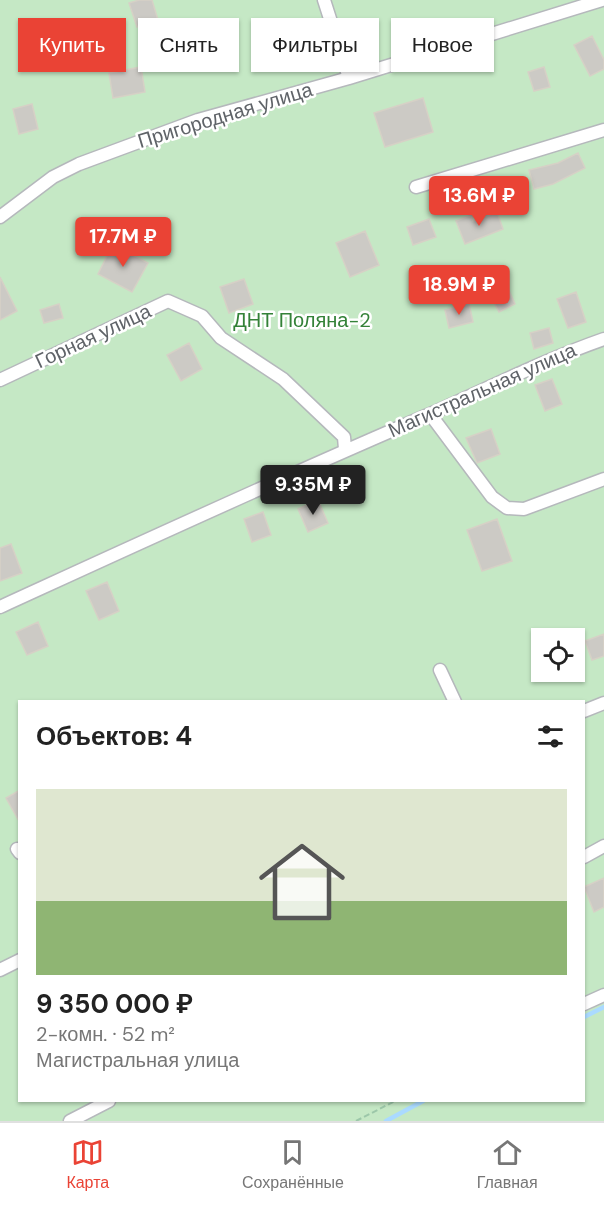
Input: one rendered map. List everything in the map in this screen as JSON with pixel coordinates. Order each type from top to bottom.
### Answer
[{"type":"street","points":[[324,0],[349,78]]},
{"type":"street","name":"Пригородная улица","points":[[0,217],[53,177],[79,164],[198,120],[349,78],[602,0]]},
{"type":"street","points":[[416,187],[604,130]]},
{"type":"street","name":"Горная улица","points":[[0,380],[168,301],[202,316],[221,338],[283,379],[344,437],[345,449]]},
{"type":"street","name":"Магистральная улица","points":[[0,607],[345,449],[430,414],[562,354],[604,339]]},
{"type":"street","points":[[430,414],[492,497],[507,508],[524,509],[604,479]]},
{"type":"street","points":[[440,670],[454,700]]},
{"type":"street","points":[[585,711],[604,703]]},
{"type":"street","points":[[585,856],[604,846]]},
{"type":"street","points":[[0,970],[18,961]]},
{"type":"street","points":[[585,1004],[604,995]]},
{"type":"street","points":[[70,1121],[107,1102]]},
{"type":"path","points":[[356,1121],[393,1102]]},
{"type":"green space","name":"ДНТ Поляна-2","points":[[0,0],[604,0],[604,1121],[0,1121]]},
{"type":"building","points":[[152,0],[157,18],[138,18],[137,27],[129,3]]},
{"type":"building","points":[[592,36],[604,60],[604,69],[590,76],[574,45]]},
{"type":"building","points":[[544,67],[550,87],[534,91],[528,72]]},
{"type":"building","points":[[138,68],[138,72],[142,72],[145,92],[113,98],[109,73],[126,72],[126,70]]},
{"type":"building","points":[[423,98],[433,132],[385,147],[374,113]]},
{"type":"building","points":[[32,104],[38,129],[19,134],[13,109]]},
{"type":"building","points":[[578,153],[585,168],[553,184],[534,189],[529,170],[558,163]]},
{"type":"building","points":[[497,212],[503,229],[465,244],[456,221],[471,215],[473,221]]},
{"type":"building","points":[[429,219],[436,237],[413,245],[407,227]]},
{"type":"building","points":[[365,231],[379,265],[350,277],[336,243]]},
{"type":"building","points":[[113,244],[148,263],[132,292],[98,274]]},
{"type":"building","points":[[0,277],[17,311],[0,320]]},
{"type":"building","points":[[244,279],[253,304],[229,313],[220,287]]},
{"type":"building","points":[[506,284],[515,304],[499,312],[489,293]]},
{"type":"building","points":[[576,292],[586,322],[568,328],[557,299]]},
{"type":"building","points":[[59,304],[63,318],[44,323],[40,310]]},
{"type":"building","points":[[469,304],[473,322],[449,328],[445,310]]},
{"type":"building","points":[[549,328],[553,343],[534,349],[530,333]]},
{"type":"building","points":[[189,343],[202,369],[181,381],[167,355]]},
{"type":"building","points":[[552,379],[562,404],[545,411],[535,385]]},
{"type":"building","points":[[491,429],[500,454],[477,463],[466,438]]},
{"type":"building","points":[[346,466],[356,487],[344,493],[333,472]]},
{"type":"building","points":[[318,500],[328,523],[308,532],[298,509]]},
{"type":"building","points":[[263,512],[271,535],[252,542],[244,519]]},
{"type":"building","points":[[497,519],[512,561],[482,571],[467,530]]},
{"type":"building","points":[[11,544],[22,573],[0,581],[0,548]]},
{"type":"building","points":[[107,582],[119,611],[99,620],[86,591]]},
{"type":"building","points":[[38,622],[48,646],[27,655],[16,632]]},
{"type":"building","points":[[604,634],[604,656],[592,660],[585,641]]},
{"type":"building","points":[[18,791],[18,819],[6,798]]},
{"type":"building","points":[[604,878],[604,907],[594,912],[585,887]]},
{"type":"waterway","points":[[585,1016],[604,1007]]},
{"type":"waterway","points":[[386,1121],[421,1102]]}]
